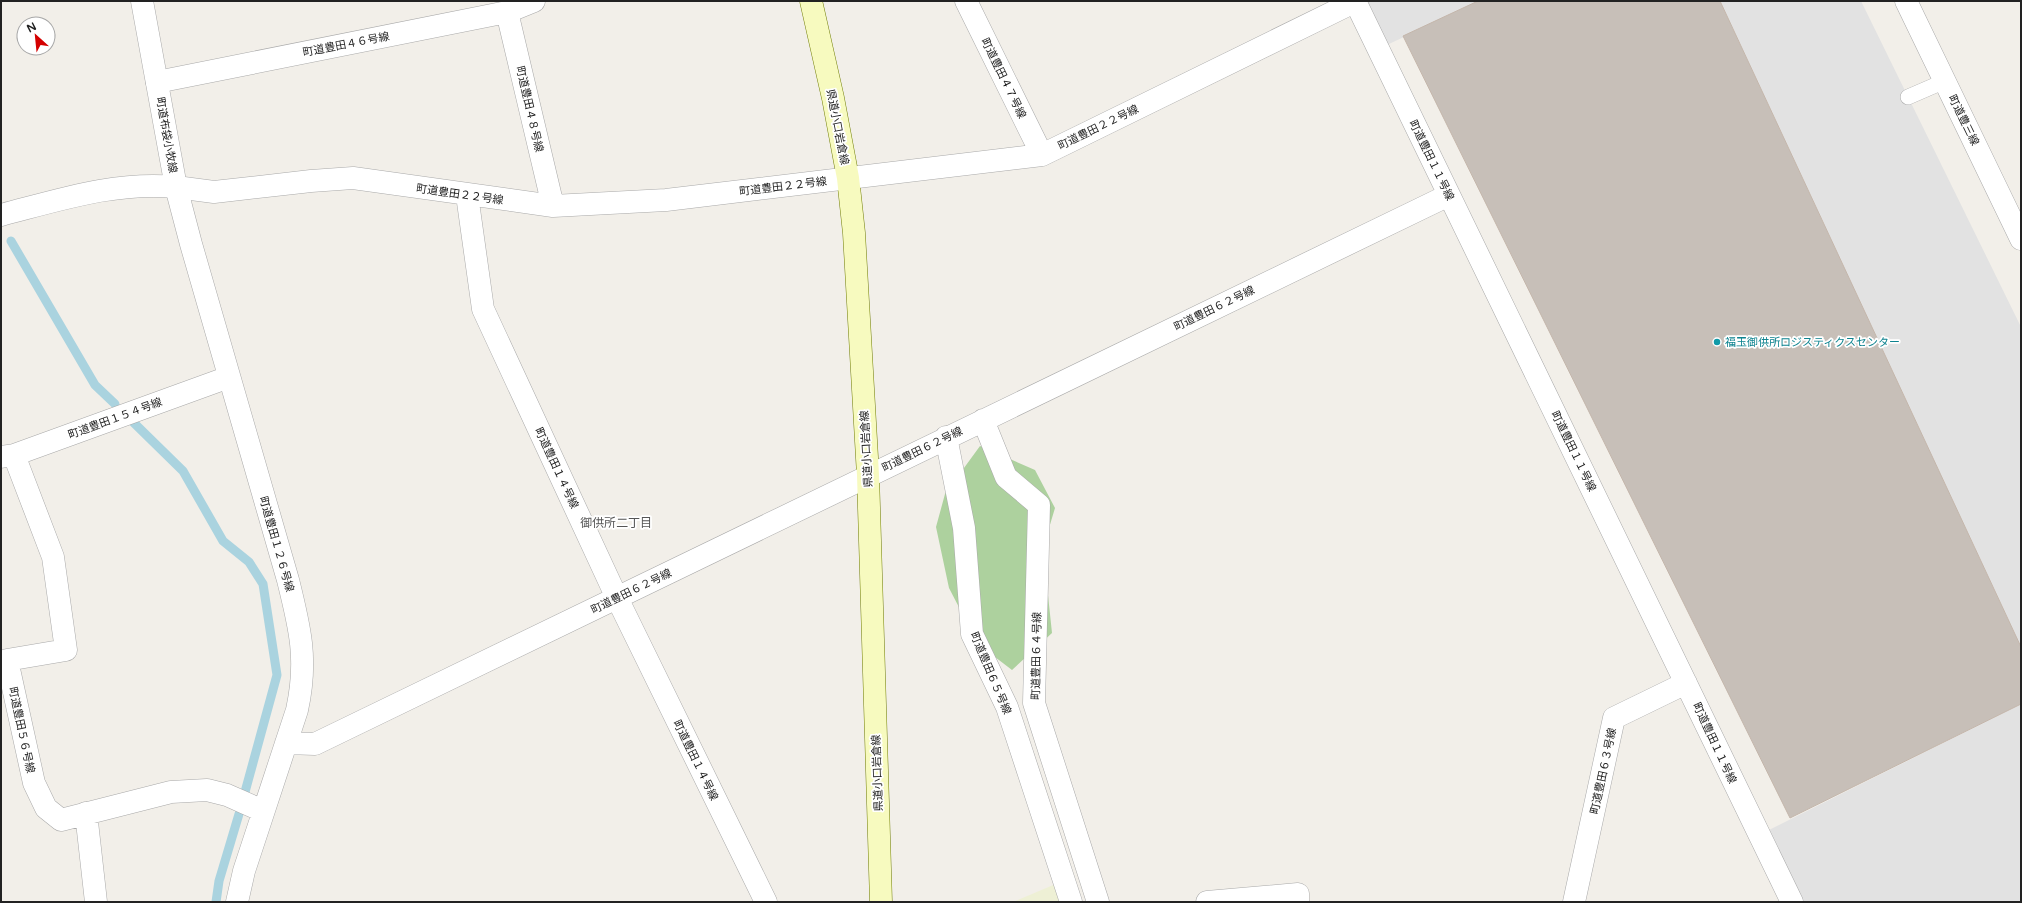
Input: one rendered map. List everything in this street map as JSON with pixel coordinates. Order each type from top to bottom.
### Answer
[{"type":"main road","name":"県道小口岩倉線","points":[[811,1],[833,98],[848,178],[858,283],[868,475],[881,902]]},
{"type":"street","name":"町道布袋小牧線","points":[[1,215],[96,190],[151,184],[176,187],[142,1]]},
{"type":"street","name":"町道豊田４６号線","points":[[157,82],[507,12],[534,1]]},
{"type":"street","name":"町道豊田４７号線","points":[[966,1],[1042,154]]},
{"type":"street","name":"町道豊田２２号線","points":[[176,187],[214,192],[311,180],[353,178],[553,206],[666,200],[1042,154],[1355,1]]},
{"type":"street","name":"町道豊田１１号線","points":[[1355,1],[1792,902]]},
{"type":"street","name":"町道豊三線","points":[[1906,1],[2021,239]]},
{"type":"street","name":"町道豊田４８号線","points":[[507,12],[553,206]]},
{"type":"street","name":"町道豊田１２６号線","points":[[176,187],[288,580],[301,637],[304,664],[302,686],[297,710],[244,871],[237,902]]},
{"type":"street","name":"町道豊田６２号線","points":[[286,742],[315,744],[1448,194]]},
{"type":"street","name":"町道豊田１４号線","points":[[467,195],[483,309],[616,598],[766,902]]},
{"type":"street","name":"町道豊田１５４号線","points":[[8,456],[229,377]]},
{"type":"street","name":"町道豊田６４号線","points":[[983,420],[1006,477],[1039,505],[1034,703],[1098,902]]},
{"type":"street","name":"町道豊田６５号線","points":[[946,437],[964,528],[972,634],[1007,707],[1072,902]]},
{"type":"street","name":"町道豊田５６号線","points":[[8,456],[53,557],[66,650],[8,660],[34,783],[46,808],[61,820],[171,792],[207,790],[227,795],[263,811]]},
{"type":"street","name":"町道豊田６３号線","points":[[1574,902],[1614,718],[1686,683]]},
{"type":"street","points":[[86,813],[96,902]]},
{"type":"street","points":[[1207,902],[1298,894],[1298,902]]},
{"type":"lane","points":[[1908,97],[1945,81]]},
{"type":"green space","points":[[980,446],[1035,470],[1055,508],[1043,548],[1052,633],[1012,670],[978,644],[949,588],[936,527],[945,494]]},
{"type":"green space","points":[[1058,883],[1065,902],[1013,902]]},
{"type":"shaded area","points":[[1356,1],[1482,1],[1378,49]]},
{"type":"shaded area","points":[[1720,1],[1861,1],[2021,327],[2021,647]]},
{"type":"shaded area","points":[[2021,704],[2021,902],[1792,902],[1759,835]]},
{"type":"building","name":"福玉御供所ロジスティクスセンター","points":[[1478,1],[1720,1],[2021,647],[2021,704],[1790,818],[1403,36]]},
{"type":"waterway","points":[[11,241],[95,385],[115,404]]},
{"type":"waterway","points":[[132,421],[183,471],[223,541],[249,562],[263,584],[277,675],[245,792]]},
{"type":"waterway","points":[[216,902],[219,881],[239,814]]},
{"type":"place","name":"福玉御供所ロジスティクスセンター","points":[[1717,342]]},
{"type":"district","name":"御供所二丁目","points":[[616,523]]}]
